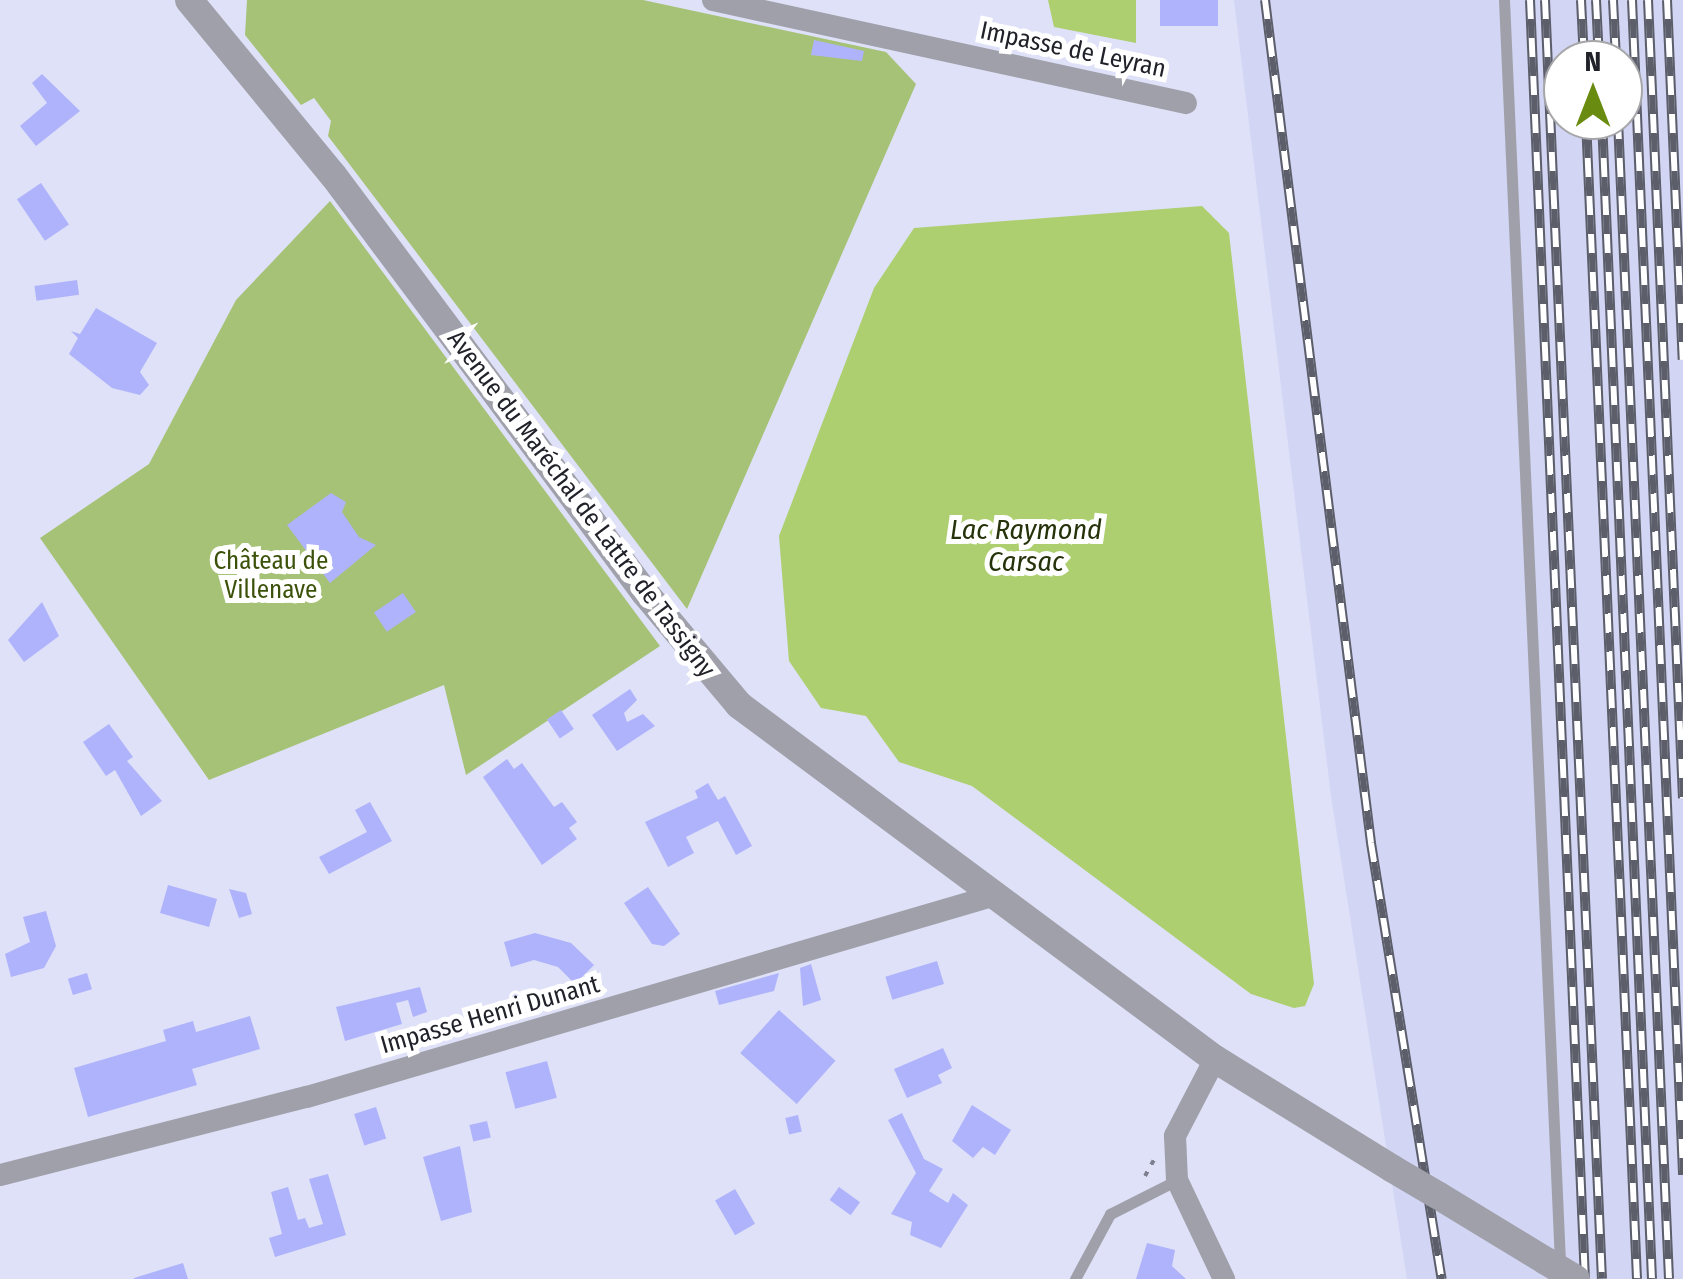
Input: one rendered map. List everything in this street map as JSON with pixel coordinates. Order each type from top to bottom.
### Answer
[{"type":"street","name":"Avenue du Maréchal de Lattre de Tassigny","points":[[189,0],[334,176],[715,682],[794,752],[1215,1058],[1553,1270],[1576,1279]]},
{"type":"street","name":"Impasse de Leyran","points":[[714,0],[1186,102]]},
{"type":"street","name":"Impasse Henri Dunant","points":[[0,1175],[322,1093],[992,896]]},
{"type":"street","points":[[1215,1058],[1175,1136],[1177,1180],[1224,1279]]},
{"type":"lane","points":[[1504,0],[1553,1270]]},
{"type":"lane","points":[[1075,1279],[1110,1214],[1177,1180]]},
{"type":"shaded area","points":[[1234,0],[1683,0],[1683,1279],[1407,1279],[1331,796]]},
{"type":"green space","points":[[247,0],[643,0],[886,52],[916,84],[687,609],[328,136],[331,121],[314,98],[301,105],[245,35]]},
{"type":"green space","name":"Château de Villenave","points":[[330,201],[660,646],[466,775],[444,685],[209,780],[40,538],[149,464],[236,300]]},
{"type":"water","points":[[1048,0],[1136,0],[1136,43],[1054,27]]},
{"type":"water","name":"Lac Raymond Carsac","points":[[1202,206],[1229,233],[1314,984],[1305,1006],[1294,1008],[1251,994],[972,786],[899,762],[866,716],[821,708],[789,661],[779,536],[874,288],[914,228]]},
{"type":"building","points":[[1160,0],[1218,0],[1218,26],[1160,26]]},
{"type":"building","points":[[814,40],[864,51],[862,61],[811,55]]},
{"type":"building","points":[[42,74],[80,111],[36,146],[20,126],[47,103],[32,83]]},
{"type":"building","points":[[41,183],[69,224],[45,241],[17,199]]},
{"type":"building","points":[[77,280],[79,295],[37,301],[34,286]]},
{"type":"building","points":[[96,308],[157,343],[140,372],[149,385],[140,395],[112,388],[69,354],[78,338],[71,331],[80,334]]},
{"type":"building","name":"Château de Villenave","points":[[331,493],[346,502],[342,512],[359,537],[376,545],[330,583],[287,525]]},
{"type":"building","points":[[403,593],[416,612],[387,632],[374,613]]},
{"type":"building","points":[[42,602],[59,636],[24,662],[8,640]]},
{"type":"building","points":[[630,689],[637,700],[624,713],[627,722],[643,714],[655,726],[617,751],[592,715]]},
{"type":"building","points":[[561,710],[574,729],[560,739],[547,720]]},
{"type":"building","points":[[109,724],[133,757],[127,761],[162,801],[141,816],[115,770],[106,776],[83,742]]},
{"type":"building","points":[[507,759],[514,769],[522,763],[554,807],[562,802],[577,822],[569,828],[577,839],[542,865],[483,777]]},
{"type":"building","points":[[708,783],[718,800],[725,796],[752,846],[736,855],[718,821],[686,837],[694,853],[668,867],[645,822],[698,798],[695,791]]},
{"type":"building","points":[[370,802],[392,841],[329,874],[319,857],[367,832],[355,810]]},
{"type":"building","points":[[168,885],[217,899],[209,927],[160,913]]},
{"type":"building","points":[[648,887],[680,934],[664,946],[652,944],[624,903]]},
{"type":"building","points":[[229,889],[246,893],[252,914],[239,918]]},
{"type":"building","points":[[46,911],[56,946],[44,968],[11,977],[5,954],[30,942],[23,917]]},
{"type":"building","points":[[535,933],[571,943],[594,965],[575,984],[558,967],[534,960],[511,967],[504,942]]},
{"type":"building","points":[[937,961],[944,984],[892,1000],[885,977]]},
{"type":"building","points":[[811,964],[821,1000],[803,1006],[800,968]]},
{"type":"building","points":[[87,973],[92,989],[73,995],[68,979]]},
{"type":"building","points":[[779,973],[774,991],[719,1005],[715,991]]},
{"type":"building","points":[[420,987],[427,1012],[413,1017],[408,1000],[396,1003],[402,1024],[345,1041],[336,1007]]},
{"type":"building","points":[[779,1010],[835,1061],[797,1104],[740,1053]]},
{"type":"building","points":[[250,1016],[260,1049],[192,1069],[197,1085],[88,1117],[74,1068],[166,1041],[163,1030],[193,1021],[196,1032]]},
{"type":"building","points":[[943,1048],[952,1068],[938,1075],[942,1083],[907,1098],[894,1069]]},
{"type":"building","points":[[547,1061],[557,1098],[515,1109],[505,1072]]},
{"type":"building","points":[[972,1105],[1011,1130],[995,1155],[983,1147],[973,1158],[952,1141]]},
{"type":"building","points":[[376,1107],[386,1138],[364,1145],[354,1114]]},
{"type":"building","points":[[902,1113],[924,1159],[943,1169],[929,1191],[948,1203],[953,1193],[968,1205],[941,1248],[910,1235],[912,1222],[891,1214],[916,1173],[888,1120]]},
{"type":"building","points":[[798,1115],[802,1132],[789,1134],[785,1118]]},
{"type":"building","points":[[487,1121],[491,1138],[473,1142],[469,1125]]},
{"type":"building","points":[[460,1146],[472,1212],[441,1221],[423,1157]]},
{"type":"building","points":[[328,1174],[346,1235],[275,1257],[269,1238],[282,1234],[271,1192],[288,1187],[298,1220],[305,1218],[309,1228],[323,1224],[309,1179]]},
{"type":"building","points":[[839,1187],[860,1202],[851,1215],[830,1200]]},
{"type":"building","points":[[735,1189],[755,1224],[735,1235],[715,1200]]},
{"type":"building","points":[[1147,1243],[1175,1250],[1172,1266],[1186,1279],[1136,1279]]},
{"type":"building","points":[[183,1263],[188,1279],[134,1279],[134,1278]]},
{"type":"railway","points":[[1265,0],[1371,843],[1442,1279]]},
{"type":"railway","points":[[1530,0],[1585,1279]]},
{"type":"railway","points":[[1545,0],[1602,1279]]},
{"type":"railway","points":[[1581,0],[1583,40]]},
{"type":"railway","points":[[1596,0],[1598,40]]},
{"type":"railway","points":[[1613,0],[1615,40]]},
{"type":"railway","points":[[1632,0],[1683,1175]]},
{"type":"railway","points":[[1648,0],[1683,798]]},
{"type":"railway","points":[[1667,0],[1683,360]]},
{"type":"railway","points":[[1587,140],[1637,1279]]},
{"type":"railway","points":[[1603,140],[1652,1279]]},
{"type":"railway","points":[[1619,140],[1669,1279]]}]
